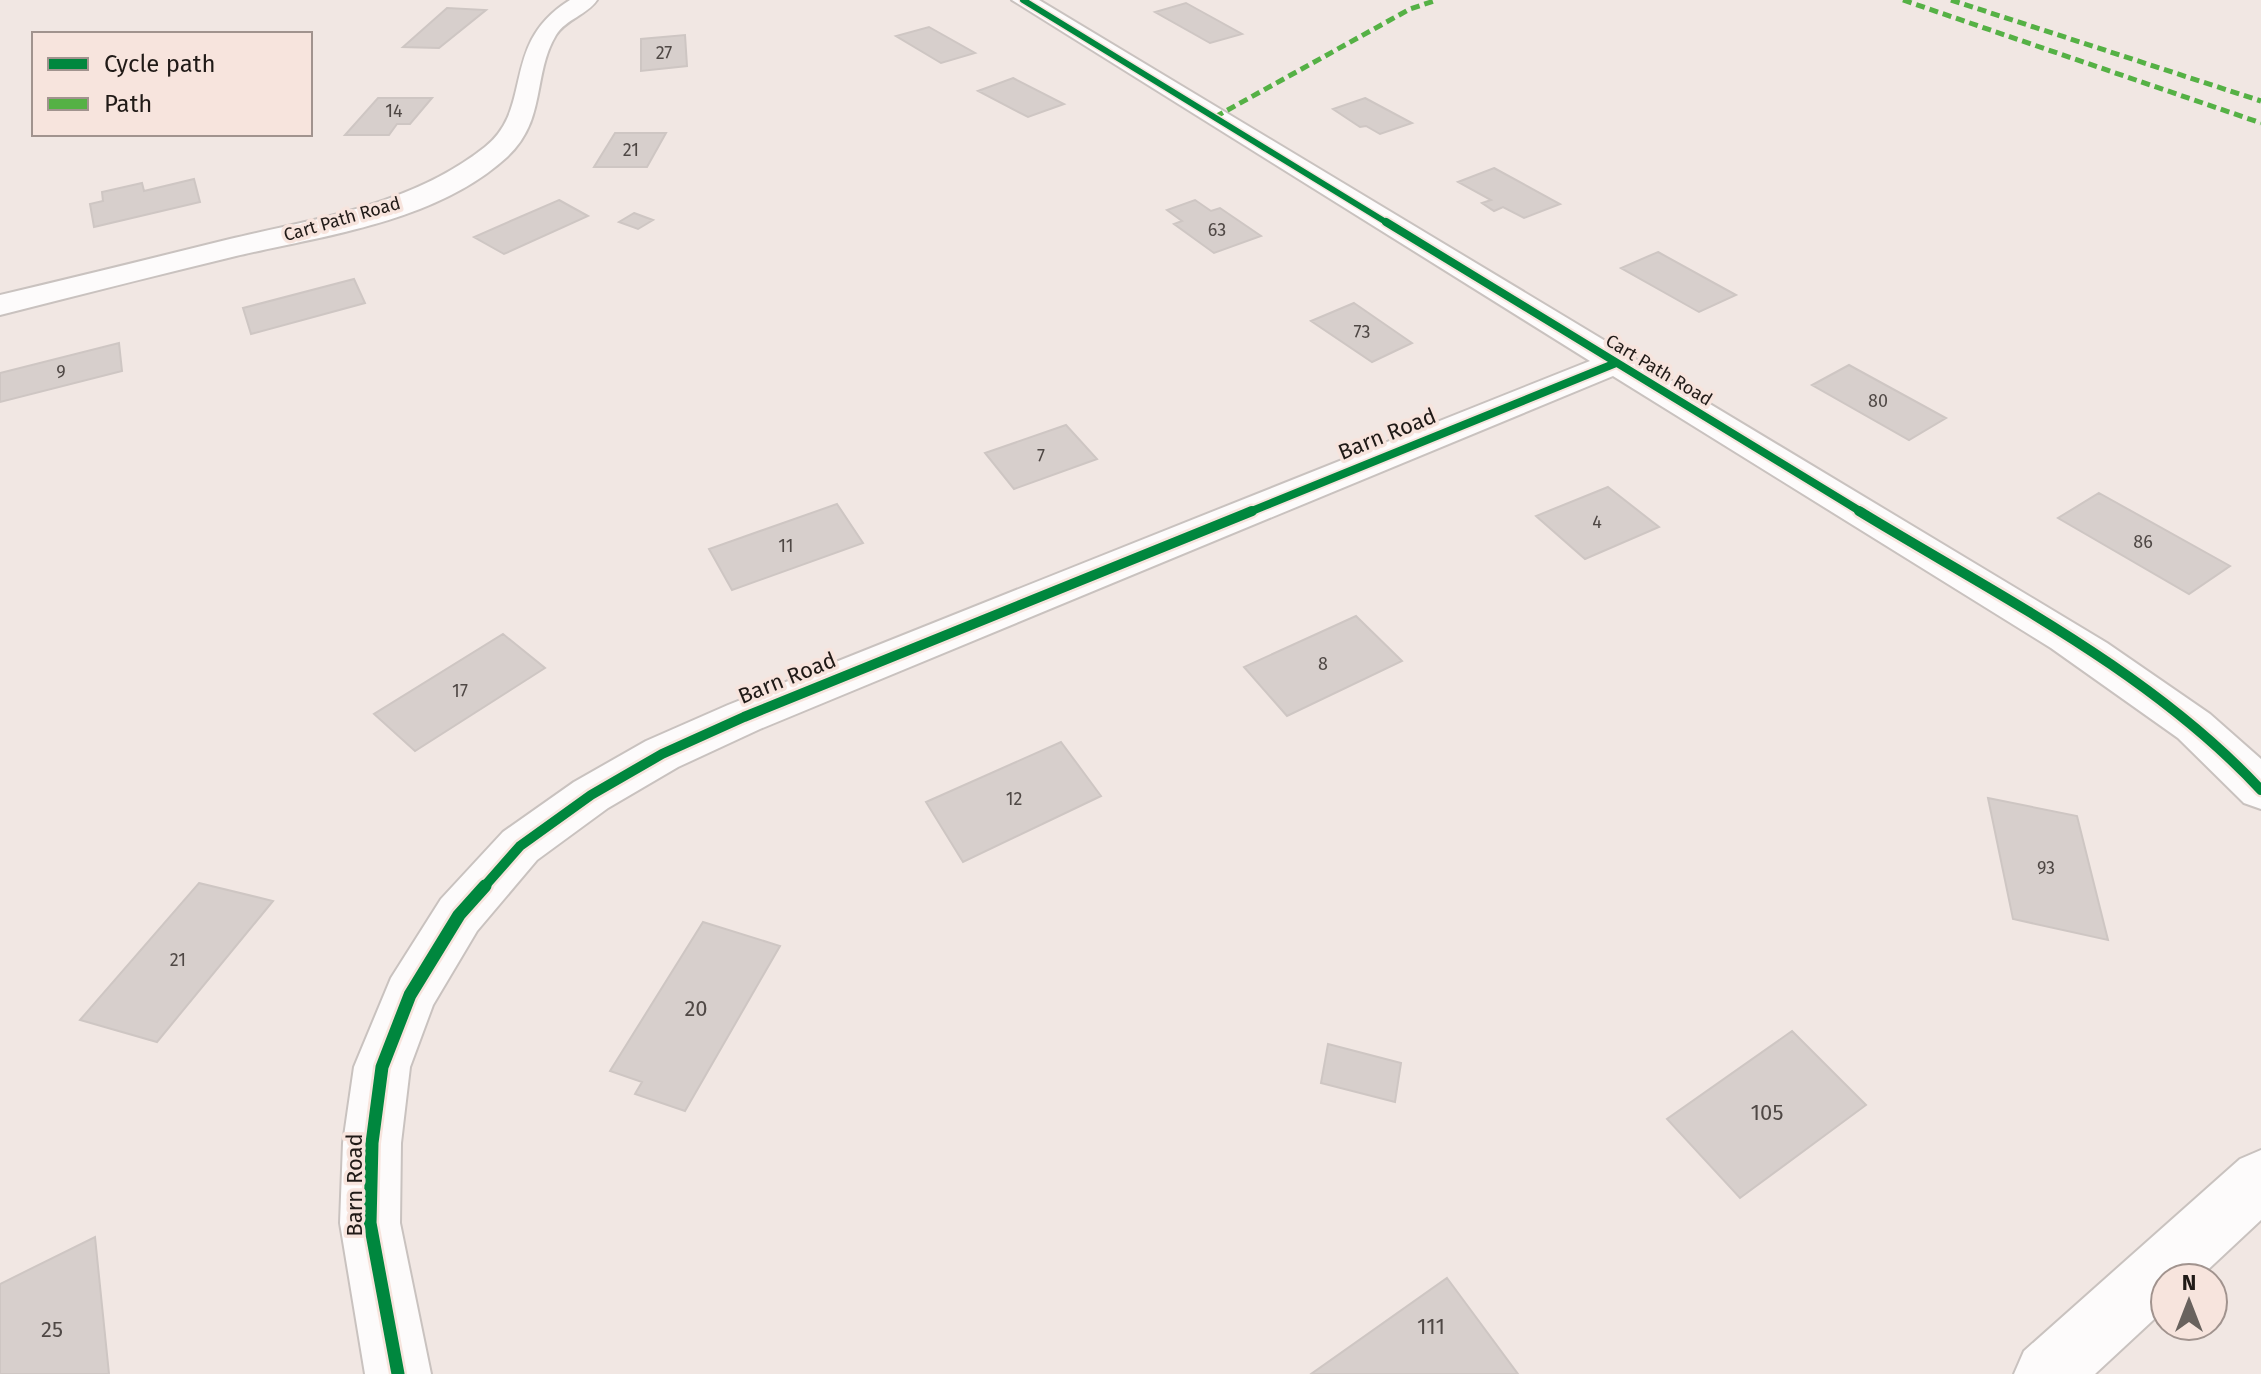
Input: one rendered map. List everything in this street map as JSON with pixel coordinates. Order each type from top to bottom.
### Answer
[{"type":"street","name":"Cart Path Road","points":[[0,305],[343,221],[420,196],[452,181],[498,150],[512,134],[522,119],[544,35],[567,12],[586,0]]},
{"type":"street","name":"Cart Path Road","points":[[1023,0],[2142,686],[2202,731],[2261,790]]},
{"type":"street","name":"Barn Road","points":[[398,1374],[370,1223],[372,1143],[382,1067],[410,995],[459,915],[520,846],[614,781],[662,754],[744,717],[1616,363]]},
{"type":"street","points":[[2047,1374],[2261,1180]]},
{"type":"building","points":[[1186,3],[1242,34],[1210,43],[1155,12]]},
{"type":"building","points":[[447,8],[486,10],[439,48],[403,47]]},
{"type":"building","points":[[929,27],[975,53],[941,63],[896,36]]},
{"type":"building","points":[[685,35],[687,66],[641,71],[641,39]]},
{"type":"building","points":[[1013,78],[1064,104],[1028,117],[978,91]]},
{"type":"building","points":[[378,98],[432,98],[410,124],[397,124],[389,135],[345,135]]},
{"type":"building","points":[[1365,98],[1412,123],[1380,134],[1366,126],[1360,127],[1333,109]]},
{"type":"building","points":[[615,133],[666,133],[647,167],[594,167]]},
{"type":"building","points":[[1494,168],[1560,204],[1524,218],[1503,207],[1494,211],[1482,203],[1491,200],[1458,182]]},
{"type":"building","points":[[194,179],[200,202],[94,227],[90,204],[103,201],[102,192],[142,183],[144,191]]},
{"type":"building","points":[[559,200],[588,216],[504,254],[474,237]]},
{"type":"building","points":[[1195,200],[1211,211],[1220,208],[1261,236],[1214,253],[1174,224],[1182,221],[1167,210]]},
{"type":"building","points":[[634,213],[653,220],[638,229],[619,222]]},
{"type":"building","points":[[1658,252],[1736,295],[1699,312],[1621,268]]},
{"type":"building","points":[[354,279],[365,303],[251,334],[243,308]]},
{"type":"building","points":[[1354,303],[1412,343],[1372,362],[1311,321]]},
{"type":"building","points":[[119,343],[122,371],[0,402],[0,373]]},
{"type":"building","points":[[1849,365],[1946,418],[1909,440],[1812,385]]},
{"type":"building","points":[[1066,425],[1097,459],[1014,489],[985,453]]},
{"type":"building","points":[[1608,487],[1659,527],[1585,559],[1536,516]]},
{"type":"building","points":[[2099,493],[2230,566],[2189,594],[2058,518]]},
{"type":"building","points":[[837,504],[863,543],[732,590],[709,549]]},
{"type":"building","points":[[1356,616],[1402,661],[1287,716],[1244,667]]},
{"type":"building","points":[[503,634],[545,668],[415,751],[374,714]]},
{"type":"building","points":[[1061,742],[1101,796],[963,862],[926,802]]},
{"type":"building","points":[[1988,798],[2077,816],[2108,940],[2013,919]]},
{"type":"building","points":[[199,883],[273,901],[157,1042],[80,1020]]},
{"type":"building","points":[[703,922],[780,946],[685,1111],[635,1094],[642,1082],[610,1071]]},
{"type":"building","points":[[1792,1031],[1866,1105],[1740,1198],[1667,1119]]},
{"type":"building","points":[[1328,1044],[1401,1063],[1395,1102],[1321,1083]]},
{"type":"building","points":[[95,1237],[109,1374],[0,1374],[0,1284]]},
{"type":"building","points":[[1447,1278],[1518,1374],[1311,1374]]},
{"type":"marked path","points":[[1215,117],[1410,9],[1437,0]]},
{"type":"marked path","points":[[1903,0],[2261,123]]},
{"type":"marked path","points":[[1951,0],[2261,101]]},
{"type":"cycle path","points":[[1023,0],[2066,637],[2194,726],[2261,790]]},
{"type":"cycle path","points":[[398,1374],[370,1223],[372,1143],[382,1067],[410,995],[459,915],[520,846],[591,795],[662,754],[744,717],[1616,363]]}]
